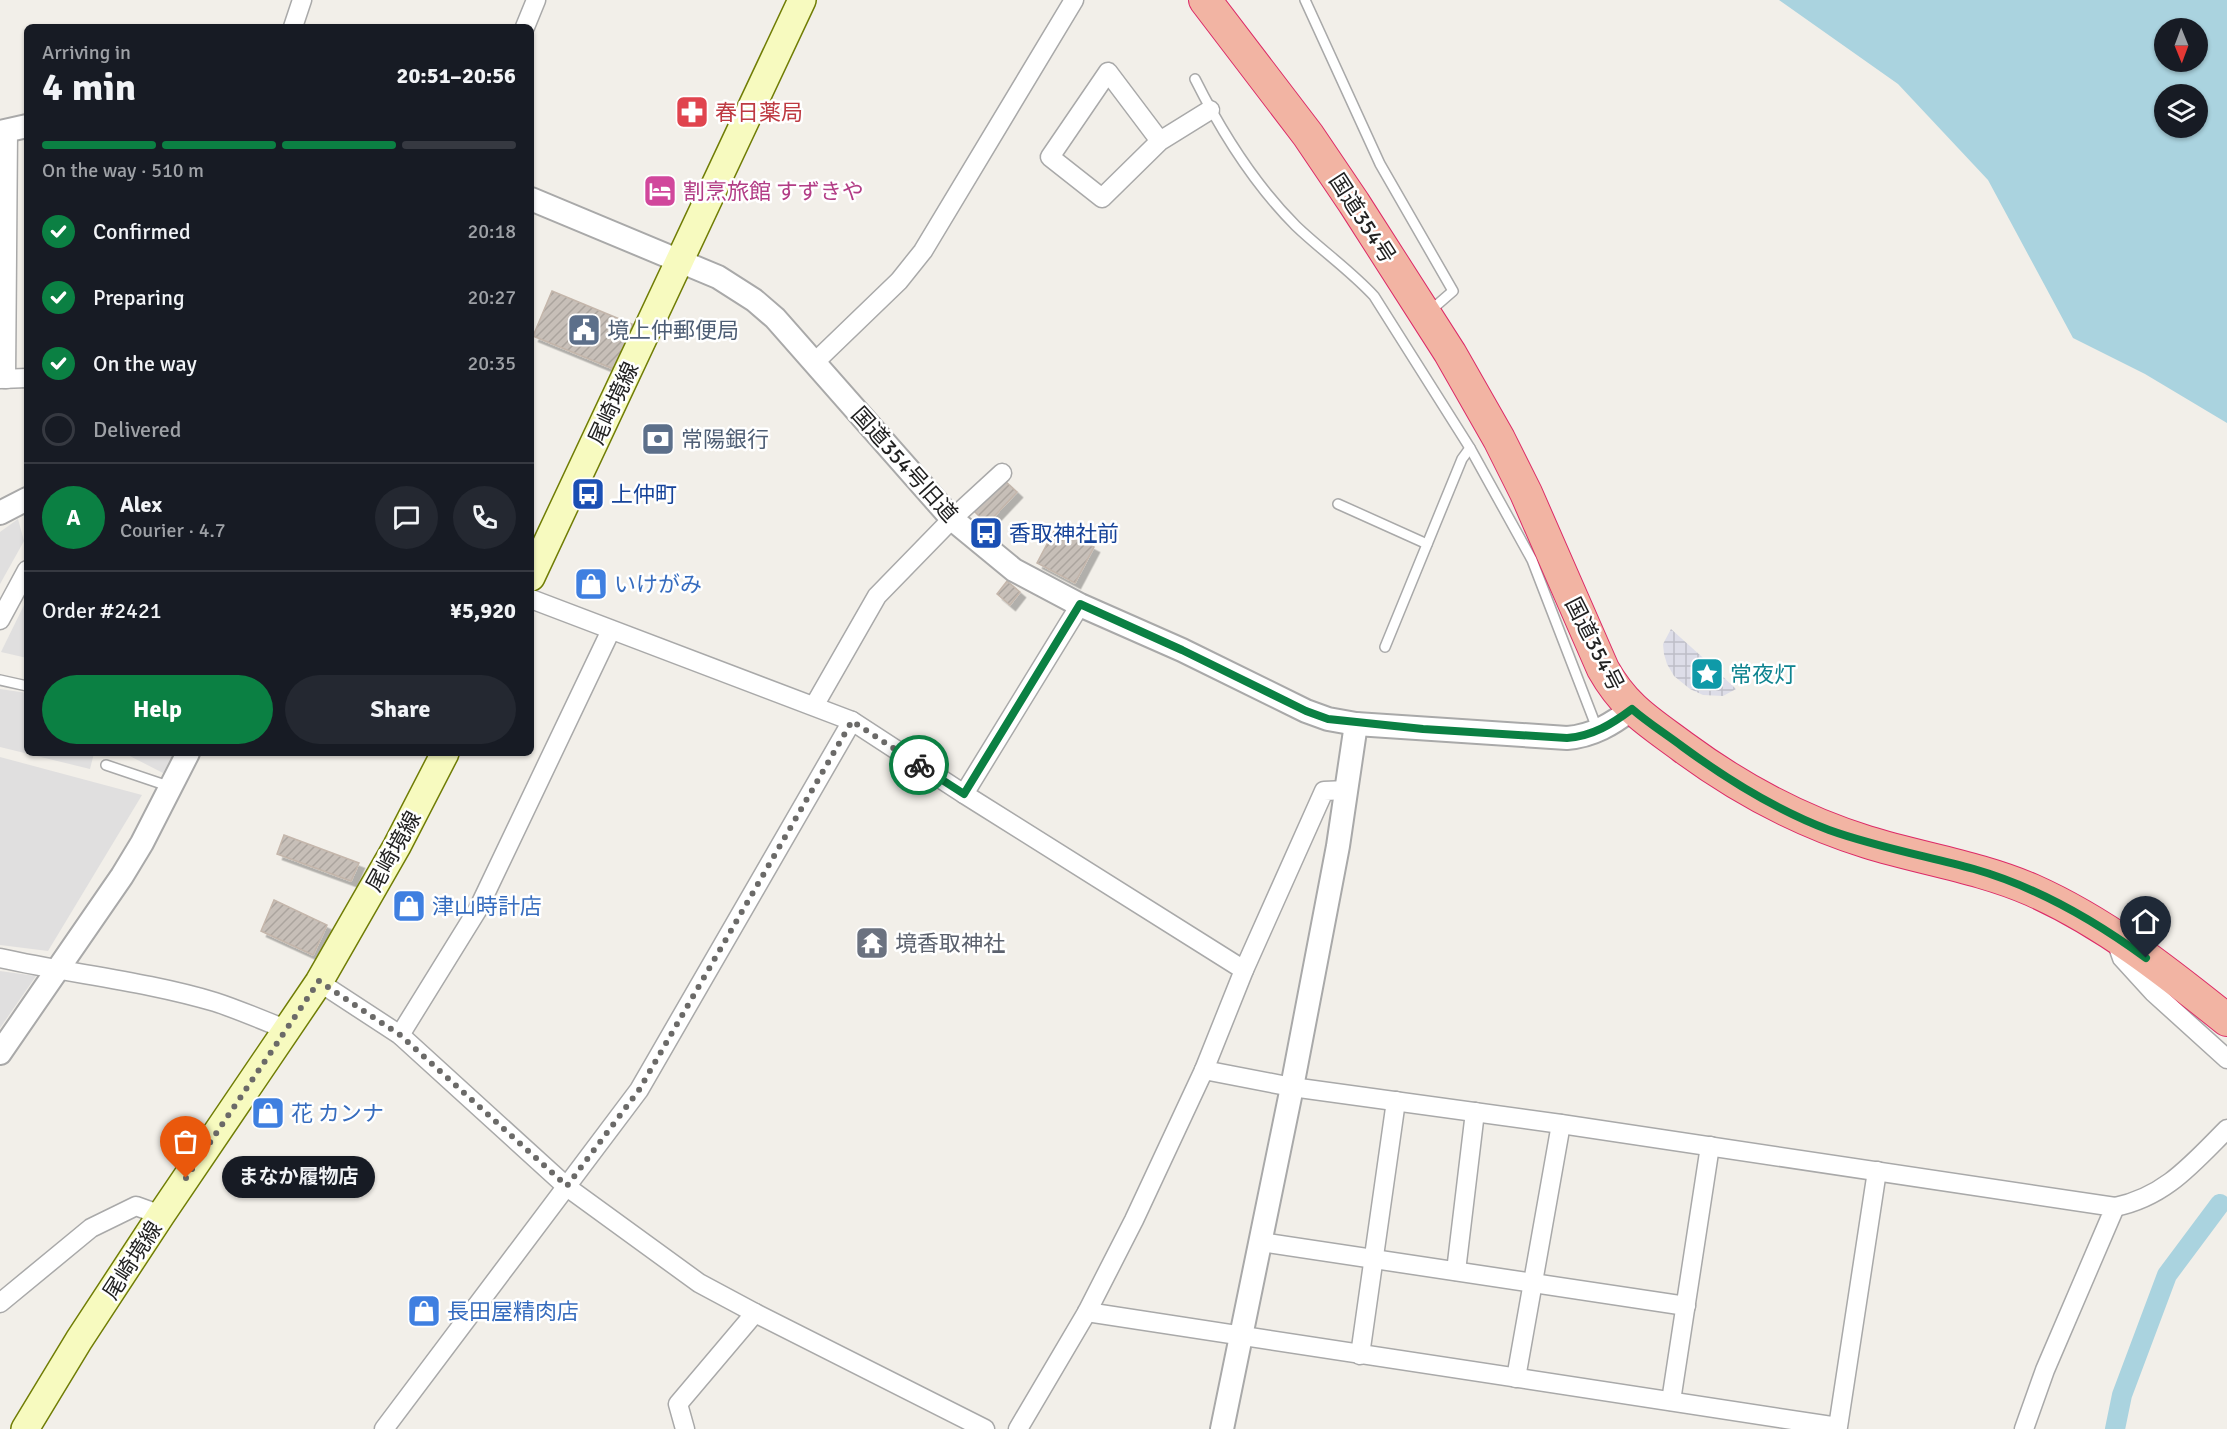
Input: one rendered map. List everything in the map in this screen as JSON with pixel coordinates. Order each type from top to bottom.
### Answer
[{"type":"highway","name":"国道354号","points":[[1205,0],[1308,135],[1456,362],[1526,492],[1600,662],[1619,695],[1632,709],[1708,766],[1758,797],[1798,817],[1828,830],[1869,843],[1975,869],[2030,889],[2074,910],[2113,934],[2227,1020]]},
{"type":"main road","name":"尾崎境線","points":[[534,571],[802,0]]},
{"type":"main road","name":"尾崎境線","points":[[25,1429],[161,1215],[319,981],[397,846],[442,756]]},
{"type":"street","points":[[294,24],[302,0]]},
{"type":"street","points":[[526,24],[536,0]]},
{"type":"street","points":[[814,363],[899,281],[924,251],[1074,0]]},
{"type":"street","points":[[1160,141],[1108,72],[1050,158],[1102,198],[1160,141],[1210,110]]},
{"type":"street","points":[[12,129],[3,379],[24,378]]},
{"type":"street","name":"国道354号旧道","points":[[534,200],[718,277],[754,300],[775,318],[952,519],[1014,570],[1080,604],[1182,650],[1306,711],[1328,719],[1356,724],[1567,738],[1598,731],[1616,722],[1632,709]]},
{"type":"street","points":[[814,706],[877,596],[952,519],[1002,473]]},
{"type":"street","points":[[0,513],[24,501]]},
{"type":"street","points":[[0,620],[24,576]]},
{"type":"street","points":[[534,600],[852,721],[1244,970]]},
{"type":"street","points":[[964,794],[1080,604]]},
{"type":"street","points":[[400,1035],[478,909],[611,630]]},
{"type":"street","points":[[384,1429],[639,1090],[852,721]]},
{"type":"street","points":[[1222,1429],[1292,1087],[1347,790],[1356,724]]},
{"type":"street","points":[[0,1053],[142,843],[186,756]]},
{"type":"street","points":[[1018,1429],[1087,1312],[1134,1220],[1204,1070],[1244,970],[1324,790],[1347,790]]},
{"type":"street","points":[[2113,934],[2122,958],[2153,992],[2227,1059]]},
{"type":"street","points":[[0,958],[57,971],[147,986],[216,1002],[288,1030]]},
{"type":"street","points":[[319,981],[400,1035],[567,1186],[699,1283],[755,1314],[985,1429]]},
{"type":"street","points":[[1204,1070],[1292,1087],[1562,1124],[2115,1207],[2135,1203],[2158,1192],[2185,1171],[2227,1129]]},
{"type":"street","points":[[1360,1355],[1396,1101]]},
{"type":"street","points":[[1456,1271],[1475,1112]]},
{"type":"street","points":[[1516,1378],[1562,1124]]},
{"type":"street","points":[[1671,1401],[1710,1146]]},
{"type":"street","points":[[1087,1312],[1838,1427],[1877,1171]]},
{"type":"street","points":[[0,1303],[92,1228],[136,1206],[161,1215]]},
{"type":"street","points":[[2024,1429],[2044,1370],[2115,1207]]},
{"type":"street","points":[[1261,1242],[1686,1306]]},
{"type":"street","points":[[685,1429],[678,1404],[755,1314]]},
{"type":"lane","points":[[1305,0],[1380,164],[1453,291],[1425,315]]},
{"type":"lane","points":[[1195,79],[1210,110],[1244,161],[1288,216],[1374,296],[1470,448],[1532,560],[1598,731]]},
{"type":"lane","points":[[1385,647],[1462,459],[1470,448]]},
{"type":"lane","points":[[1338,504],[1427,544]]},
{"type":"lane","points":[[0,680],[24,685]]},
{"type":"lane","points":[[105,765],[171,787]]},
{"type":"shaded area","points":[[18,519],[24,541],[0,584],[0,532]]},
{"type":"shaded area","points":[[24,605],[24,657],[1,652]]},
{"type":"shaded area","points":[[1671,629],[1736,689],[1723,696],[1703,695],[1690,689],[1674,676],[1667,664],[1663,644]]},
{"type":"shaded area","points":[[0,689],[24,693],[24,753],[0,747]]},
{"type":"shaded area","points":[[37,756],[93,756],[90,769]]},
{"type":"shaded area","points":[[130,756],[172,756],[163,773]]},
{"type":"shaded area","points":[[0,757],[142,795],[48,951],[0,945]]},
{"type":"shaded area","points":[[0,971],[36,976],[0,1028]]},
{"type":"water","points":[[1779,0],[2227,0],[2227,423],[2145,374],[2073,338],[1988,180],[1898,84]]},
{"type":"building","points":[[552,291],[634,325],[616,370],[534,336]]},
{"type":"building","points":[[1004,480],[1017,492],[987,524],[974,511]]},
{"type":"building","points":[[1056,527],[1094,547],[1075,583],[1037,563]]},
{"type":"building","points":[[1007,581],[1020,592],[1010,605],[997,594]]},
{"type":"building","points":[[284,835],[359,863],[351,881],[277,854]]},
{"type":"building","points":[[274,900],[327,925],[313,955],[261,931]]},
{"type":"waterway","points":[[2115,1429],[2122,1395],[2167,1275],[2220,1204]]},
{"type":"way so far","points":[[186,1178],[319,981],[400,1035],[567,1186],[639,1090],[852,721],[919,765]]},
{"type":"place","name":"春日薬局","points":[[692,112]]},
{"type":"place","name":"割烹旅館 すずきや","points":[[660,191]]},
{"type":"place","name":"境上仲郵便局","points":[[584,330]]},
{"type":"place","name":"常陽銀行","points":[[658,439]]},
{"type":"place","name":"上仲町","points":[[588,494]]},
{"type":"place","name":"香取神社前","points":[[986,533]]},
{"type":"place","name":"いけがみ","points":[[591,584]]},
{"type":"place","name":"常夜灯","points":[[1707,674]]},
{"type":"place","name":"津山時計店","points":[[409,906]]},
{"type":"place","name":"境香取神社","points":[[872,943]]},
{"type":"place","name":"花 カンナ","points":[[268,1113]]},
{"type":"place","name":"まなか履物店","points":[[186,1178]]},
{"type":"place","name":"長田屋精肉店","points":[[424,1311]]},
{"type":"route","points":[[919,765],[964,794],[1080,604],[1182,650],[1306,711],[1328,719],[1356,724],[1567,738],[1598,731],[1616,722],[1632,709],[1708,766],[1758,797],[1792,814],[1828,830],[1869,843],[1975,869],[2030,889],[2074,910],[2146,958]]}]
